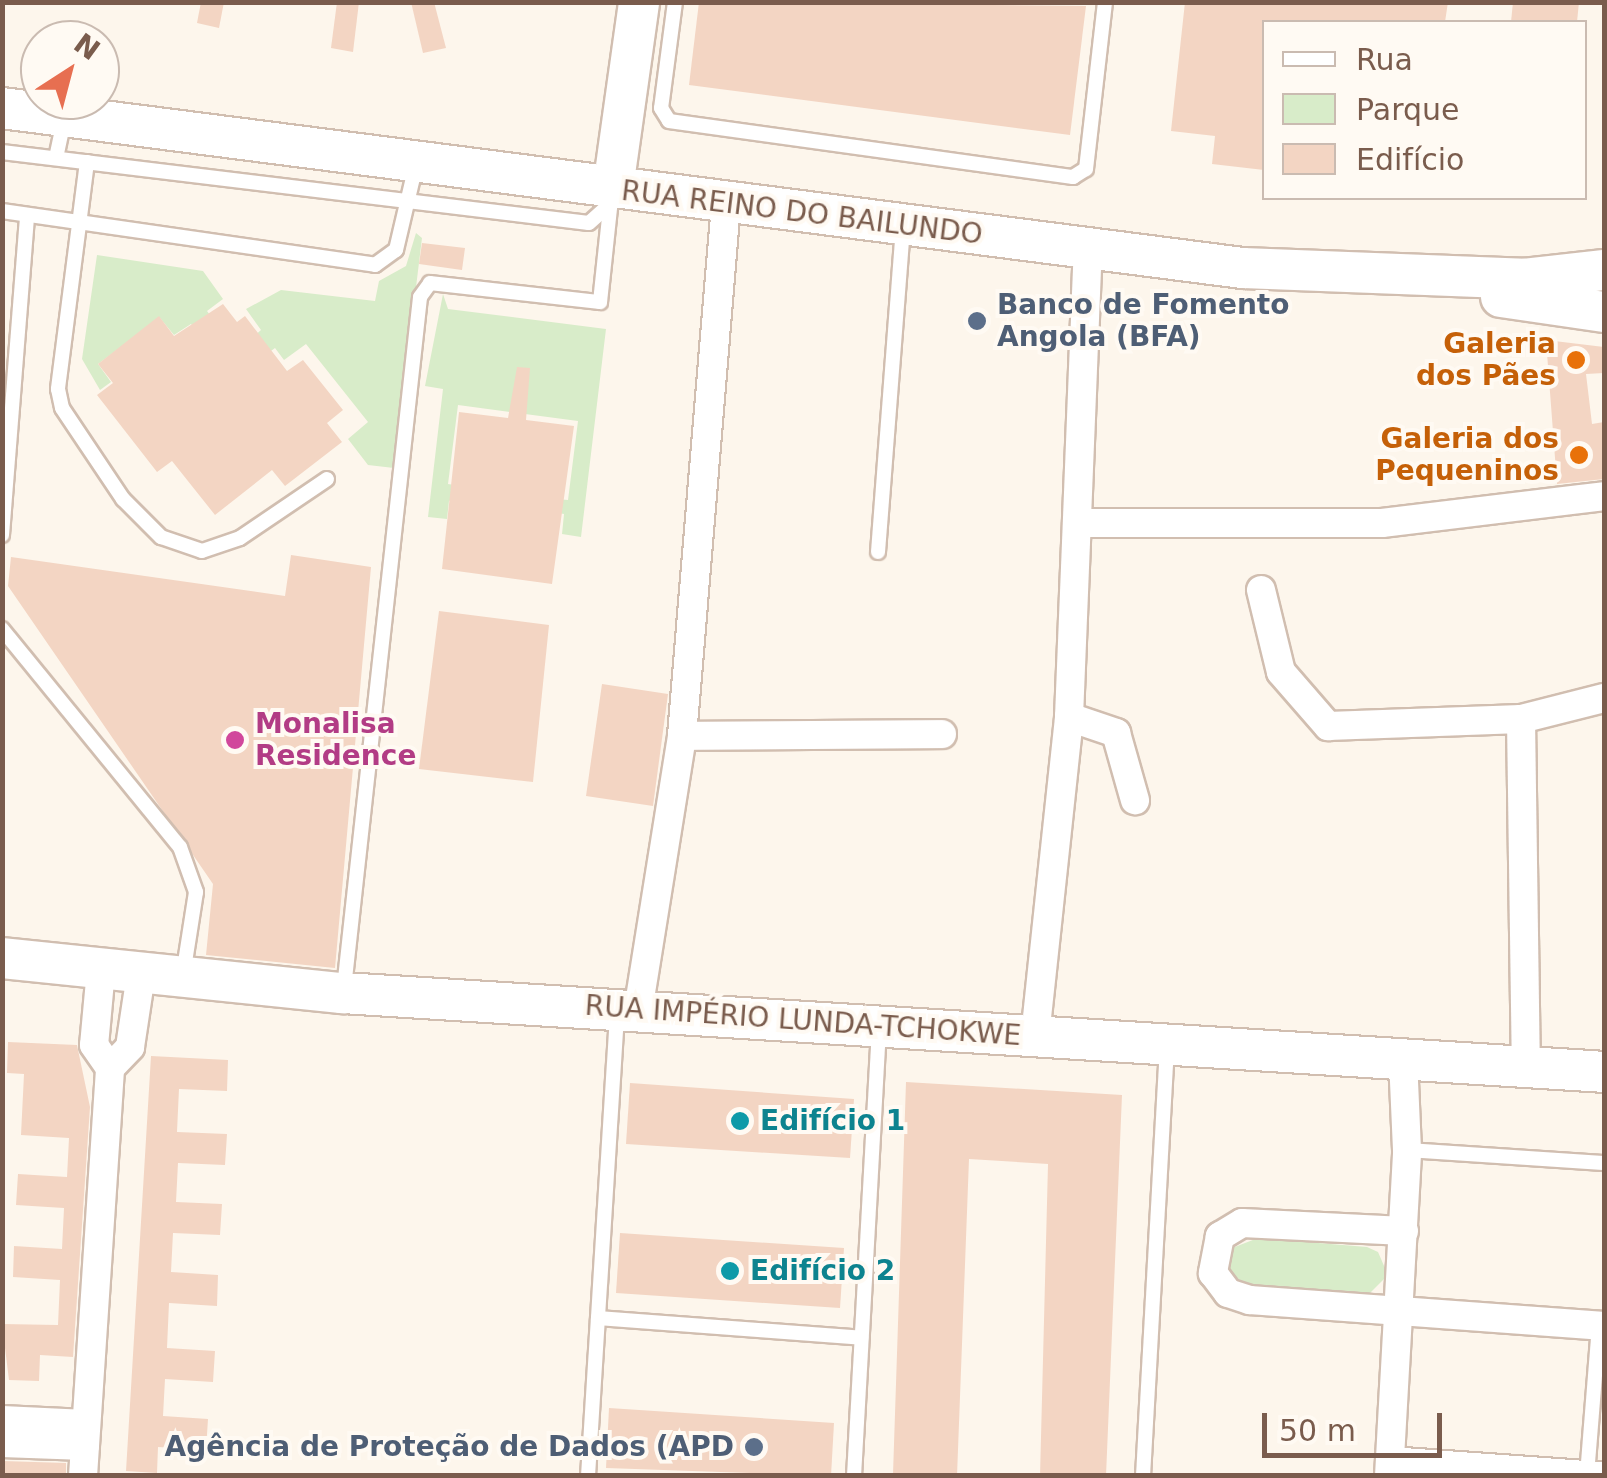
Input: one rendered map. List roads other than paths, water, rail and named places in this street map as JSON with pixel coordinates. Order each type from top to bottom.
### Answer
[{"type":"main road","points":[[620,193],[639,2]]},
{"type":"main road","name":"RUA REINO DO BAILUNDO","points":[[96,120],[418,160],[620,193],[1244,268],[1524,279],[1604,270]]},
{"type":"main road","points":[[1244,268],[1604,312]]},
{"type":"main road","name":"RUA IMPÉRIO LUNDA-TCHOKWE","points":[[2,958],[182,980],[344,993],[1604,1072]]},
{"type":"street","points":[[627,1010],[682,736],[726,204]]},
{"type":"street","points":[[1036,1036],[1070,717],[1081,523],[1088,250]]},
{"type":"street","points":[[1081,523],[1382,523],[1604,496]]},
{"type":"street","points":[[1261,590],[1282,672],[1328,726],[1521,719],[1604,698]]},
{"type":"street","points":[[1070,717],[1116,733],[1135,800]]},
{"type":"street","points":[[1521,719],[1526,1067]]},
{"type":"street","points":[[682,736],[942,734]]},
{"type":"street","points":[[102,970],[94,1045],[110,1068]]},
{"type":"street","points":[[83,1476],[110,1068],[130,1046],[141,974]]},
{"type":"street","points":[[1403,1060],[1407,1150],[1389,1468],[1600,1476]]},
{"type":"street","points":[[1404,1231],[1242,1223],[1220,1236],[1211,1261],[1219,1284],[1238,1298],[1602,1326]]},
{"type":"street","points":[[2,1420],[86,1435]]},
{"type":"street","points":[[2,1443],[86,1435]]},
{"type":"lane","points":[[675,2],[661,108],[669,120],[1073,177],[1086,168],[1106,2]]},
{"type":"lane","points":[[56,158],[63,120]]},
{"type":"lane","points":[[2,152],[404,205],[589,223],[620,193]]},
{"type":"lane","points":[[2,211],[375,265],[396,250],[418,160]]},
{"type":"lane","points":[[87,162],[60,367],[62,408],[143,522],[182,548],[220,549],[327,479]]},
{"type":"lane","points":[[344,993],[420,297],[430,282],[600,302],[620,193]]},
{"type":"lane","points":[[2,535],[26,215]]},
{"type":"lane","points":[[878,552],[903,226]]},
{"type":"lane","points":[[2,629],[180,847],[196,892],[182,980]]},
{"type":"lane","points":[[588,1476],[598,1318],[627,1010]]},
{"type":"lane","points":[[854,1476],[879,1026]]},
{"type":"lane","points":[[1143,1476],[1168,1045]]},
{"type":"lane","points":[[1407,1150],[1604,1162]]},
{"type":"lane","points":[[598,1318],[861,1338]]},
{"type":"lane","points":[[1587,1475],[1602,1326]]},
{"type":"place","name":"Banco de Fomento Angola (BFA)","points":[[977,321]]},
{"type":"place","name":"Galeria dos Pães","points":[[1576,360]]},
{"type":"place","name":"Galeria dos Pequeninos","points":[[1579,455]]},
{"type":"place","name":"Monalisa Residence","points":[[235,740]]},
{"type":"place","name":"Edifício 1","points":[[740,1121]]},
{"type":"place","name":"Edifício 2","points":[[730,1271]]},
{"type":"place","name":"Agência de Proteção de Dados (APD","points":[[754,1447]]}]
